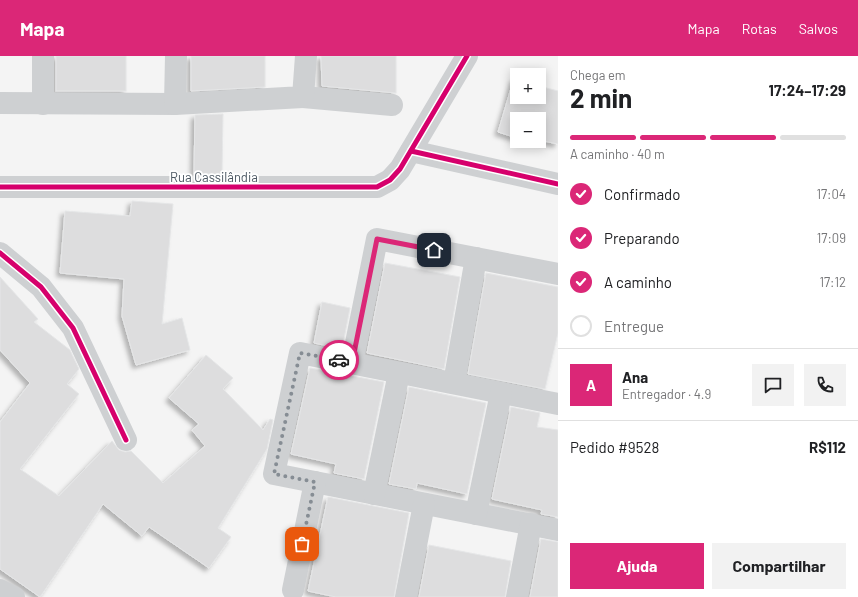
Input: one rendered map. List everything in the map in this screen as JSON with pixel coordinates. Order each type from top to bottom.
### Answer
[{"type":"street","points":[[43,56],[43,104]]},
{"type":"street","points":[[175,104],[176,56]]},
{"type":"street","points":[[303,98],[306,56]]},
{"type":"street","name":"Rua Cassilândia","points":[[0,187],[377,187],[390,180],[411,151],[467,56]]},
{"type":"street","points":[[0,103],[175,104],[303,98],[392,105]]},
{"type":"street","points":[[411,151],[558,184]]},
{"type":"street","points":[[352,363],[377,239],[558,274]]},
{"type":"street","points":[[0,253],[41,287],[73,328],[126,440]]},
{"type":"street","points":[[454,383],[476,258]]},
{"type":"street","points":[[557,400],[502,393],[300,353],[274,474],[558,530]]},
{"type":"street","points":[[374,494],[399,372]]},
{"type":"street","points":[[476,514],[502,393]]},
{"type":"street","points":[[293,590],[315,482]]},
{"type":"street","points":[[406,597],[424,504]]},
{"type":"street","points":[[517,597],[530,524]]},
{"type":"street","points":[[0,590],[14,597]]},
{"type":"building","points":[[56,56],[126,56],[126,91],[56,91]]},
{"type":"building","points":[[191,56],[265,56],[265,87],[191,91]]},
{"type":"building","points":[[321,56],[396,56],[396,93],[322,86]]},
{"type":"building","points":[[546,88],[558,91],[558,144],[546,141],[546,112],[510,112],[510,136],[498,132],[510,92],[510,104],[546,104]]},
{"type":"building","points":[[223,114],[222,174],[194,174],[195,115]]},
{"type":"building","points":[[132,201],[173,204],[162,324],[182,318],[190,350],[136,365],[122,316],[124,279],[60,273],[65,211],[130,216]]},
{"type":"building","points":[[385,263],[460,277],[444,369],[367,353]]},
{"type":"building","points":[[486,273],[558,287],[558,333],[545,389],[468,374]]},
{"type":"building","points":[[0,277],[38,319],[34,322],[70,350],[79,369],[67,384],[79,394],[20,469],[59,496],[112,441],[119,450],[125,452],[131,451],[163,483],[205,446],[192,430],[199,424],[169,398],[206,355],[233,378],[223,389],[263,430],[270,419],[273,420],[267,449],[218,528],[231,537],[209,568],[149,527],[142,536],[103,504],[40,597],[0,569],[0,422],[30,383],[0,350]]},
{"type":"building","points":[[322,302],[350,308],[342,349],[314,343]]},
{"type":"building","points":[[310,368],[384,382],[364,479],[334,473],[336,464],[291,454]]},
{"type":"building","points":[[409,387],[486,403],[467,494],[417,483],[416,489],[389,484]]},
{"type":"building","points":[[511,407],[540,413],[537,427],[558,430],[558,517],[541,514],[542,510],[492,499]]},
{"type":"building","points":[[328,497],[409,513],[394,597],[336,597],[308,591]]},
{"type":"building","points":[[541,539],[558,542],[558,597],[530,597]]},
{"type":"building","points":[[429,545],[511,561],[505,597],[419,597]]},
{"type":"cycle path","points":[[0,187],[377,187],[390,180],[400,169],[467,56]]},
{"type":"cycle path","points":[[411,151],[558,184]]},
{"type":"cycle path","points":[[0,253],[41,287],[73,328],[126,440]]},
{"type":"way so far","points":[[302,544],[315,482],[274,474],[300,353],[339,360]]},
{"type":"route","points":[[339,360],[352,363],[377,239],[434,250]]}]
